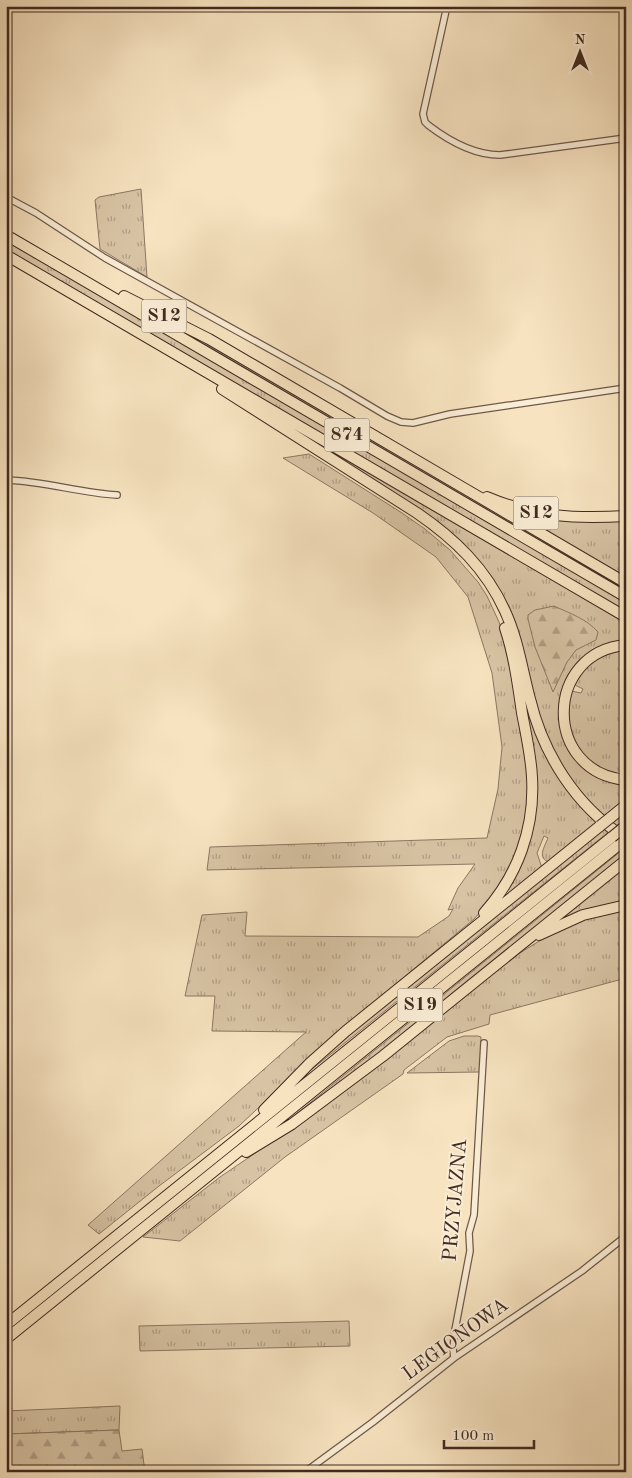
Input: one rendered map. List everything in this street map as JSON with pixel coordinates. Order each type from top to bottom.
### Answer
[{"type":"highway","name":"S12","points":[[6,235],[68,270],[209,339],[451,481],[536,513],[577,518],[626,516]]},
{"type":"highway","name":"S12","points":[[6,255],[173,353]]},
{"type":"highway","name":"874","points":[[68,270],[626,597]]},
{"type":"highway","name":"874","points":[[173,353],[626,617]]},
{"type":"highway","points":[[173,353],[193,370],[430,521],[457,543],[475,563],[497,595],[511,623],[534,714],[548,750],[558,769],[579,797],[599,817],[624,835]]},
{"type":"highway","points":[[451,481],[626,583]]},
{"type":"highway","points":[[456,943],[492,905],[513,873],[526,838],[532,799],[531,765],[509,639],[490,592],[475,563]]},
{"type":"highway","points":[[626,645],[613,647],[596,655],[588,660],[577,672],[566,693],[563,718],[571,746],[583,762],[606,776],[626,780]]},
{"type":"highway","points":[[232,1143],[325,1049],[626,805]]},
{"type":"highway","name":"S19","points":[[6,1325],[612,837],[624,835]]},
{"type":"highway","name":"S19","points":[[6,1339],[624,835]]},
{"type":"highway","points":[[219,1167],[262,1143],[312,1110],[383,1056],[626,860]]},
{"type":"highway","points":[[505,958],[541,934],[572,919],[600,910],[626,905]]},
{"type":"street","points":[[447,6],[423,114],[425,122],[434,130],[458,144],[489,156],[626,138]]},
{"type":"street","points":[[6,197],[105,258],[387,416],[401,422],[413,423],[450,414],[626,388]]},
{"type":"street","points":[[6,480],[41,482],[95,494],[117,495]]},
{"type":"street","name":"PRZYJAZNA","points":[[454,1358],[455,1330],[470,1251],[470,1233],[474,1215],[484,1043]]},
{"type":"street","name":"LEGIONOWA","points":[[305,1472],[373,1422],[454,1358],[582,1271],[626,1236]]},
{"type":"green space","points":[[141,189],[147,277],[100,249],[95,200],[99,197]]},
{"type":"green space","points":[[6,240],[626,601],[626,614],[6,250]]},
{"type":"green space","points":[[177,328],[196,337],[626,586],[626,589],[539,540]]},
{"type":"green space","points":[[306,437],[626,623],[626,642],[618,643],[568,682],[570,749],[626,783],[626,800],[604,817],[580,792],[570,778],[550,746],[538,714],[522,646],[483,567],[466,547],[440,523]]},
{"type":"green space","points":[[309,454],[425,529],[450,550],[478,582],[487,596],[507,645],[527,762],[529,804],[518,853],[490,901],[474,919],[350,1022],[239,1126],[99,1234],[88,1225],[306,1032],[212,1031],[215,996],[185,996],[202,915],[247,912],[245,936],[418,937],[449,916],[453,909],[448,910],[458,888],[475,864],[207,870],[210,847],[487,838],[498,789],[502,747],[492,673],[468,597],[436,557],[373,513],[283,458]]},
{"type":"green space","points":[[504,508],[626,519],[626,580]]},
{"type":"green space","points":[[554,606],[583,620],[598,632],[596,640],[576,650],[567,662],[553,692],[535,647],[528,615],[535,610]]},
{"type":"green space","points":[[626,650],[626,776],[602,769],[581,754],[567,725],[571,691],[581,693],[583,689],[575,685],[585,670],[601,657]]},
{"type":"green space","points":[[523,695],[536,733],[551,765],[570,793],[597,823],[550,862],[543,858],[542,855],[548,838],[544,836],[537,853],[542,868],[497,905],[531,832]]},
{"type":"green space","points":[[626,809],[626,818],[291,1086],[329,1048]]},
{"type":"green space","points":[[626,835],[172,1200],[170,1198],[610,843]]},
{"type":"green space","points":[[626,847],[626,856],[327,1096],[269,1136]]},
{"type":"green space","points":[[626,864],[626,902],[549,926]]},
{"type":"green space","points":[[626,910],[626,978],[490,1015],[489,1024],[447,1037],[404,1070],[403,1074],[285,1157],[180,1241],[143,1237],[220,1177],[307,1118],[506,962],[571,924],[599,915]]},
{"type":"green space","points":[[464,1036],[481,1037],[480,1072],[407,1073],[449,1041]]},
{"type":"green space","points":[[349,1321],[350,1346],[140,1351],[139,1326]]},
{"type":"green space","points":[[120,1406],[119,1430],[6,1434],[6,1411]]},
{"type":"green space","points":[[119,1430],[122,1451],[142,1449],[145,1472],[6,1472],[6,1434]]}]
